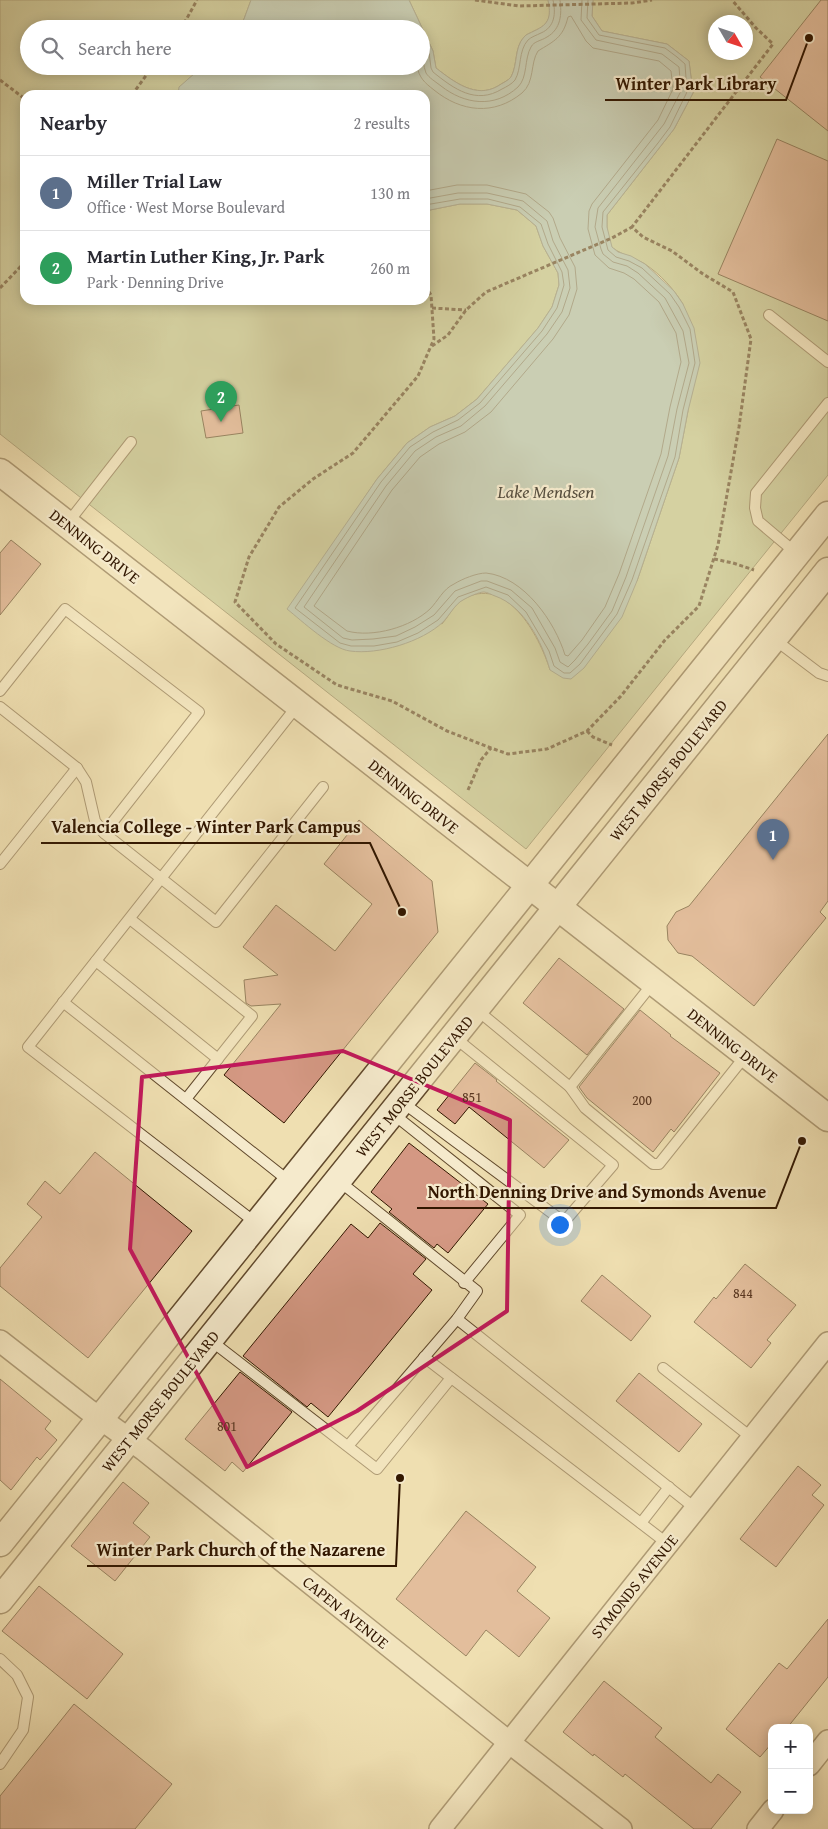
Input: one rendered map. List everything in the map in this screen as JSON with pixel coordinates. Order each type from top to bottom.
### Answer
[{"type":"street","name":"DENNING DRIVE","points":[[3,482],[67,524],[828,1118]]},
{"type":"street","points":[[0,1543],[828,514]]},
{"type":"street","points":[[796,554],[826,573]]},
{"type":"street","name":"WEST MORSE BOULEVARD","points":[[0,1600],[826,573]]},
{"type":"street","name":"CAPEN AVENUE","points":[[0,1341],[130,1439],[510,1743],[621,1829]]},
{"type":"street","name":"SYMONDS AVENUE","points":[[440,1829],[828,1343]]},
{"type":"street","points":[[813,1760],[828,1741]]},
{"type":"street","points":[[758,1829],[770,1814]]},
{"type":"lane","points":[[769,315],[828,362]]},
{"type":"lane","points":[[796,554],[758,521],[755,508],[756,493],[828,403]]},
{"type":"lane","points":[[67,524],[131,442]]},
{"type":"lane","points":[[0,691],[65,609],[199,712],[104,834]]},
{"type":"lane","points":[[774,639],[819,673],[828,676]]},
{"type":"lane","points":[[257,1224],[28,1047],[298,705]]},
{"type":"lane","points":[[0,707],[77,768],[86,782],[95,821],[104,834],[216,922],[323,787]]},
{"type":"lane","points":[[0,864],[77,768]]},
{"type":"lane","points":[[130,919],[252,1016],[186,1099]]},
{"type":"lane","points":[[96,961],[218,1059]]},
{"type":"lane","points":[[570,1086],[653,983]]},
{"type":"lane","points":[[63,1002],[291,1182]]},
{"type":"lane","points":[[476,1009],[570,1086],[585,1108],[653,1164],[659,1164],[746,1055]]},
{"type":"lane","points":[[397,1107],[564,1222],[613,1165],[453,1037]]},
{"type":"lane","points":[[397,1107],[520,1215],[464,1283]]},
{"type":"lane","points":[[338,1180],[477,1292],[458,1319],[348,1446]]},
{"type":"lane","points":[[458,1319],[696,1509]]},
{"type":"lane","points":[[210,1340],[377,1469],[452,1378]]},
{"type":"lane","points":[[424,1357],[668,1544]]},
{"type":"lane","points":[[663,1368],[752,1438]]},
{"type":"lane","points":[[641,1523],[669,1487]]},
{"type":"lane","points":[[0,1659],[17,1675],[28,1697],[23,1730],[0,1764]]},
{"type":"path","points":[[186,20],[197,0]]},
{"type":"path","points":[[475,0],[519,6],[536,6],[632,3],[652,0]]},
{"type":"path","points":[[431,346],[448,335],[466,310],[486,292],[612,238],[632,227],[773,44],[732,0]]},
{"type":"path","points":[[136,90],[146,75]]},
{"type":"path","points":[[0,80],[20,95]]},
{"type":"path","points":[[430,294],[434,339],[418,376],[353,453],[313,479],[279,506],[248,557],[235,602],[276,644],[337,685],[392,701],[446,731],[508,754],[547,749],[587,731],[621,696],[665,640],[699,606],[718,546],[739,428],[751,340],[734,292],[703,274],[672,250],[643,237],[632,227]]},
{"type":"path","points":[[0,288],[20,267]]},
{"type":"path","points":[[432,308],[466,310]]},
{"type":"path","points":[[714,559],[748,568],[761,574]]},
{"type":"path","points":[[587,731],[593,737],[612,745]]},
{"type":"path","points":[[468,790],[482,760],[491,748]]},
{"type":"highlighted area","points":[[343,1051],[510,1120],[507,1311],[357,1411],[247,1467],[130,1249],[142,1077]]},
{"type":"green space","points":[[0,0],[251,0],[243,20],[20,20],[20,75],[193,75],[179,90],[20,90],[20,305],[430,305],[430,210],[460,204],[487,204],[517,210],[536,226],[543,246],[558,273],[559,285],[552,307],[538,328],[477,399],[455,416],[430,427],[407,443],[377,479],[323,559],[442,624],[459,602],[478,594],[493,595],[506,601],[529,625],[538,640],[550,670],[637,581],[679,458],[688,411],[683,304],[666,282],[651,268],[611,246],[608,235],[607,215],[674,129],[693,93],[689,61],[667,44],[602,31],[592,16],[593,0],[828,0],[828,475],[526,849],[0,434]]},
{"type":"green space","points":[[409,0],[548,0],[550,11],[547,22],[526,35],[521,41],[511,77],[490,90],[482,91],[473,90],[450,79],[436,68],[430,45],[430,20],[418,20]]},
{"type":"water","name":"Lake Mendsen","points":[[251,0],[409,0],[418,20],[243,20]]},
{"type":"water","name":"Lake Mendsen","points":[[548,0],[593,0],[592,16],[602,31],[667,44],[689,61],[693,93],[674,129],[607,215],[607,227],[612,247],[618,252],[631,256],[645,264],[674,291],[683,304],[694,328],[700,363],[679,458],[637,581],[622,617],[584,668],[571,679],[563,678],[550,670],[537,637],[523,616],[505,601],[485,592],[460,602],[443,622],[424,636],[399,646],[373,651],[361,652],[343,649],[317,634],[287,609],[377,479],[407,443],[430,427],[455,416],[477,399],[538,328],[552,307],[559,285],[558,273],[543,246],[536,226],[517,210],[487,204],[460,204],[430,210],[430,90],[179,90],[179,87],[193,75],[430,75],[430,45],[436,68],[450,79],[473,90],[490,90],[511,77],[521,41],[548,19]]},
{"type":"building","points":[[821,0],[828,0],[828,131],[760,77]]},
{"type":"building","points":[[777,139],[828,161],[828,321],[718,274]]},
{"type":"building","points":[[239,405],[243,433],[206,438],[201,411]]},
{"type":"building","points":[[11,540],[41,564],[0,615],[0,553]]},
{"type":"building","points":[[828,734],[828,901],[820,912],[826,918],[754,1006],[692,956],[678,953],[668,940],[667,926],[676,912],[689,906]]},
{"type":"building","points":[[359,820],[432,881],[438,932],[284,1123],[224,1075],[281,1004],[251,1006],[246,1003],[244,980],[278,975],[243,947],[276,905],[335,951],[372,904],[324,864]]},
{"type":"building","points":[[559,958],[624,1009],[587,1055],[523,1003]]},
{"type":"building","points":[[640,1010],[670,1036],[720,1073],[674,1132],[671,1129],[653,1152],[587,1098],[579,1087]]},
{"type":"building","points":[[475,1063],[569,1140],[544,1168],[469,1107],[455,1124],[437,1110]]},
{"type":"building","points":[[409,1143],[488,1204],[448,1253],[437,1244],[434,1248],[389,1212],[392,1209],[371,1192]]},
{"type":"building","points":[[95,1152],[192,1231],[88,1358],[0,1286],[0,1268],[42,1217],[27,1204],[45,1181],[60,1194]]},
{"type":"building","points":[[380,1223],[426,1259],[413,1274],[432,1290],[328,1417],[311,1403],[307,1407],[243,1356],[351,1224],[368,1238]]},
{"type":"building","points":[[745,1264],[796,1305],[767,1340],[771,1343],[751,1368],[694,1322]]},
{"type":"building","points":[[602,1275],[651,1316],[631,1341],[581,1301]]},
{"type":"building","points":[[240,1372],[292,1412],[243,1472],[232,1462],[225,1471],[185,1439]]},
{"type":"building","points":[[639,1373],[702,1424],[679,1452],[616,1401]]},
{"type":"building","points":[[0,1379],[51,1421],[45,1429],[57,1440],[40,1460],[37,1457],[11,1490],[0,1480]]},
{"type":"building","points":[[798,1466],[821,1485],[812,1495],[824,1505],[776,1567],[740,1539]]},
{"type":"building","points":[[123,1482],[149,1503],[133,1523],[150,1537],[115,1581],[71,1546]]},
{"type":"building","points":[[466,1511],[536,1567],[517,1591],[550,1618],[519,1657],[486,1630],[466,1656],[396,1599]]},
{"type":"building","points":[[39,1586],[123,1654],[87,1699],[2,1631]]},
{"type":"building","points":[[828,1619],[828,1677],[790,1724],[768,1724],[768,1748],[760,1757],[726,1729],[779,1663],[787,1669]]},
{"type":"building","points":[[604,1681],[662,1728],[655,1737],[711,1783],[718,1774],[741,1792],[711,1829],[694,1829],[625,1774],[623,1777],[563,1732]]},
{"type":"building","points":[[74,1704],[172,1784],[135,1829],[0,1829],[0,1796]]},
{"type":"place","name":"Winter Park Library","points":[[809,38]]},
{"type":"place","name":"Martin Luther King, Jr. Park","points":[[221,422]]},
{"type":"place","name":"Miller Trial Law","points":[[773,860]]},
{"type":"place","name":"Valencia College - Winter Park Campus","points":[[402,912]]},
{"type":"place","name":"North Denning Drive and Symonds Avenue","points":[[802,1141]]},
{"type":"place","name":"Winter Park Church of the Nazarene","points":[[400,1478]]}]
